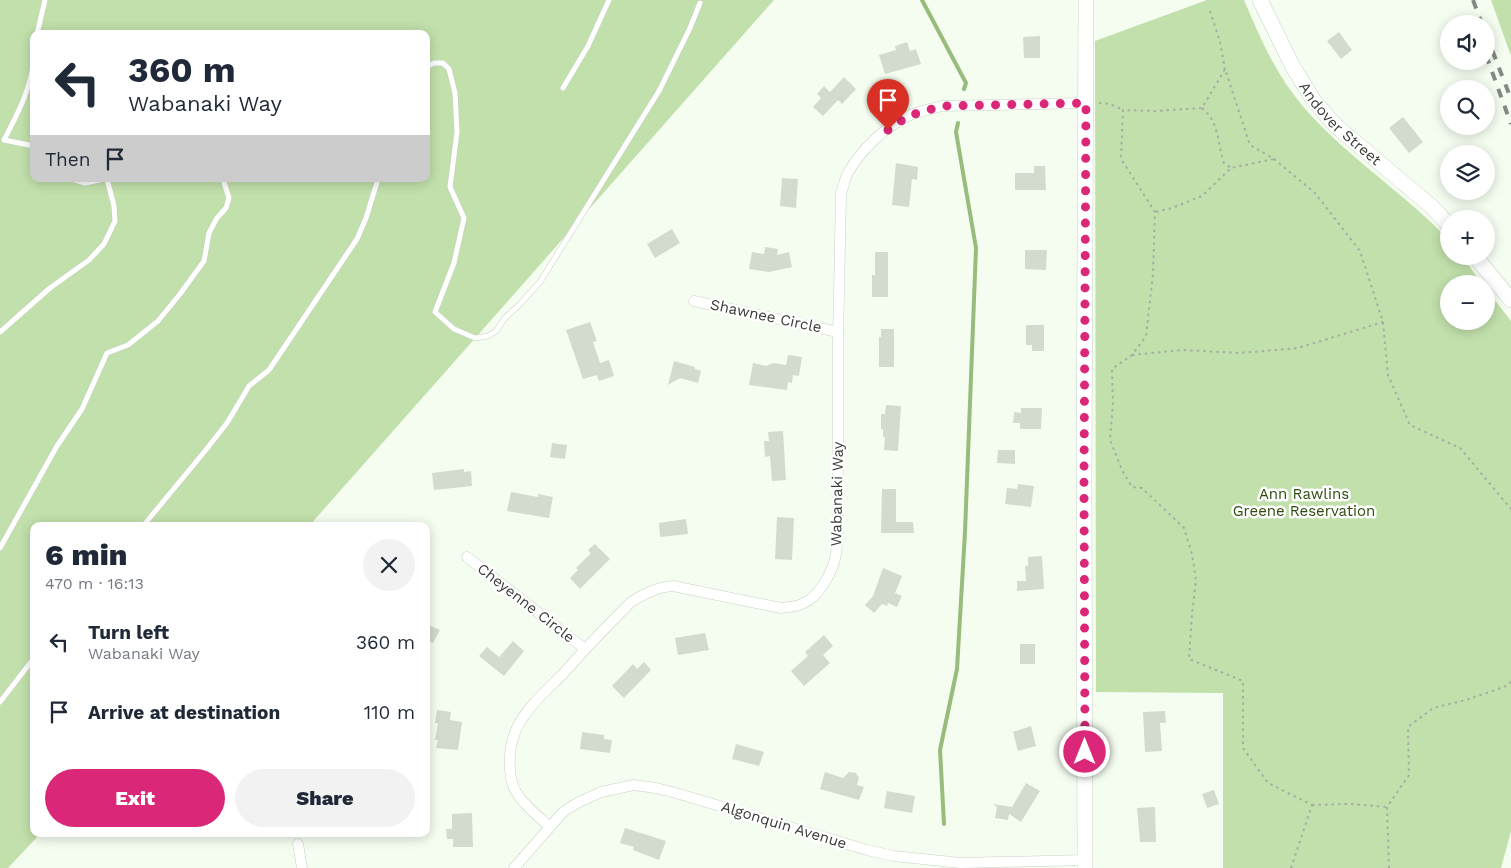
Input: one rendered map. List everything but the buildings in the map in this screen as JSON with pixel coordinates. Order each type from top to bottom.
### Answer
[{"type":"main road","points":[[1085,864],[1086,0]]},
{"type":"main road","name":"Andover Street","points":[[1260,0],[1293,67],[1314,101],[1336,126],[1440,215]]},
{"type":"main road","points":[[1482,265],[1511,300]]},
{"type":"street","name":"Wabanaki Way","points":[[550,827],[522,800],[514,788],[511,774],[512,742],[517,728],[531,707],[630,602],[643,594],[662,587],[686,587],[781,608],[795,607],[806,602],[817,592],[829,576],[836,550],[841,193],[848,172],[879,136],[908,116],[942,106],[1086,103]]},
{"type":"street","name":"Shawnee Circle","points":[[694,301],[838,332]]},
{"type":"street","name":"Cheyenne Circle","points":[[467,557],[586,649]]},
{"type":"street","name":"Algonquin Avenue","points":[[514,868],[564,812],[579,802],[601,792],[634,785],[676,793],[867,850],[894,856],[961,863],[1085,864]]},
{"type":"street","points":[[298,844],[302,868]]},
{"type":"lane","points":[[38,30],[45,0]]},
{"type":"lane","points":[[563,88],[588,46],[608,0]]},
{"type":"lane","points":[[430,65],[443,63],[449,69],[452,79],[455,93],[457,132],[450,187],[464,218],[454,263],[435,312],[454,329],[475,338],[488,336],[496,331],[504,318],[540,282],[659,91],[700,3]]},
{"type":"lane","points":[[30,77],[26,96],[4,140],[30,145]]},
{"type":"lane","points":[[0,332],[50,288],[89,260],[104,244],[115,220],[114,206],[106,182]]},
{"type":"lane","points":[[0,548],[57,446],[82,409],[96,382],[107,353],[128,345],[158,321],[204,261],[209,233],[217,218],[226,208],[229,198],[224,182]]},
{"type":"lane","points":[[146,522],[227,423],[249,386],[269,370],[357,239],[366,218],[377,182]]},
{"type":"lane","points":[[0,702],[30,663]]},
{"type":"path","points":[[1210,11],[1220,42],[1225,69],[1250,145],[1274,159],[1315,193],[1360,251],[1383,322],[1388,375],[1410,425],[1460,448],[1511,509]]},
{"type":"path","points":[[1202,108],[1225,69]]},
{"type":"path","points":[[1086,103],[1110,104],[1123,110],[1155,111],[1202,108],[1210,114],[1214,121],[1224,163],[1231,168]]},
{"type":"path","points":[[1123,110],[1121,159],[1155,212],[1153,274],[1146,336],[1132,355],[1112,369],[1113,404],[1110,440],[1122,470],[1132,486],[1142,488],[1184,528],[1192,554],[1196,580],[1189,659],[1243,680],[1243,748],[1268,783],[1312,805],[1351,804],[1387,807]]},
{"type":"path","points":[[1155,212],[1172,208],[1202,196],[1231,168],[1274,159]]},
{"type":"path","points":[[1132,355],[1183,350],[1240,353],[1298,348],[1383,322]]},
{"type":"path","points":[[1389,868],[1387,807],[1409,775],[1408,727],[1433,708],[1466,700],[1504,687],[1511,682]]},
{"type":"path","points":[[1291,868],[1312,805]]},
{"type":"green space","points":[[0,0],[774,0],[313,522],[30,522],[30,837],[37,837],[8,868],[0,868]]},
{"type":"green space","name":"Ann Rawlins Greene Reservation","points":[[1207,0],[1244,0],[1272,61],[1294,95],[1309,113],[1325,130],[1417,209],[1440,231],[1440,265],[1468,265],[1476,275],[1440,275],[1440,330],[1495,330],[1495,301],[1511,321],[1511,831],[1501,868],[1223,868],[1223,693],[1096,692],[1095,41]]},
{"type":"green space","points":[[1491,0],[1511,0],[1511,56]]},
{"type":"waterway","points":[[922,0],[966,83],[964,89]]},
{"type":"waterway","points":[[944,824],[940,750],[957,669],[965,532],[976,248],[956,132],[958,123]]},
{"type":"railway","points":[[1473,0],[1479,15]]},
{"type":"railway","points":[[1495,57],[1511,99]]},
{"type":"railway","points":[[1491,70],[1511,124]]},
{"type":"route","points":[[888,130],[908,116],[942,106],[1086,103],[1085,752]]}]
